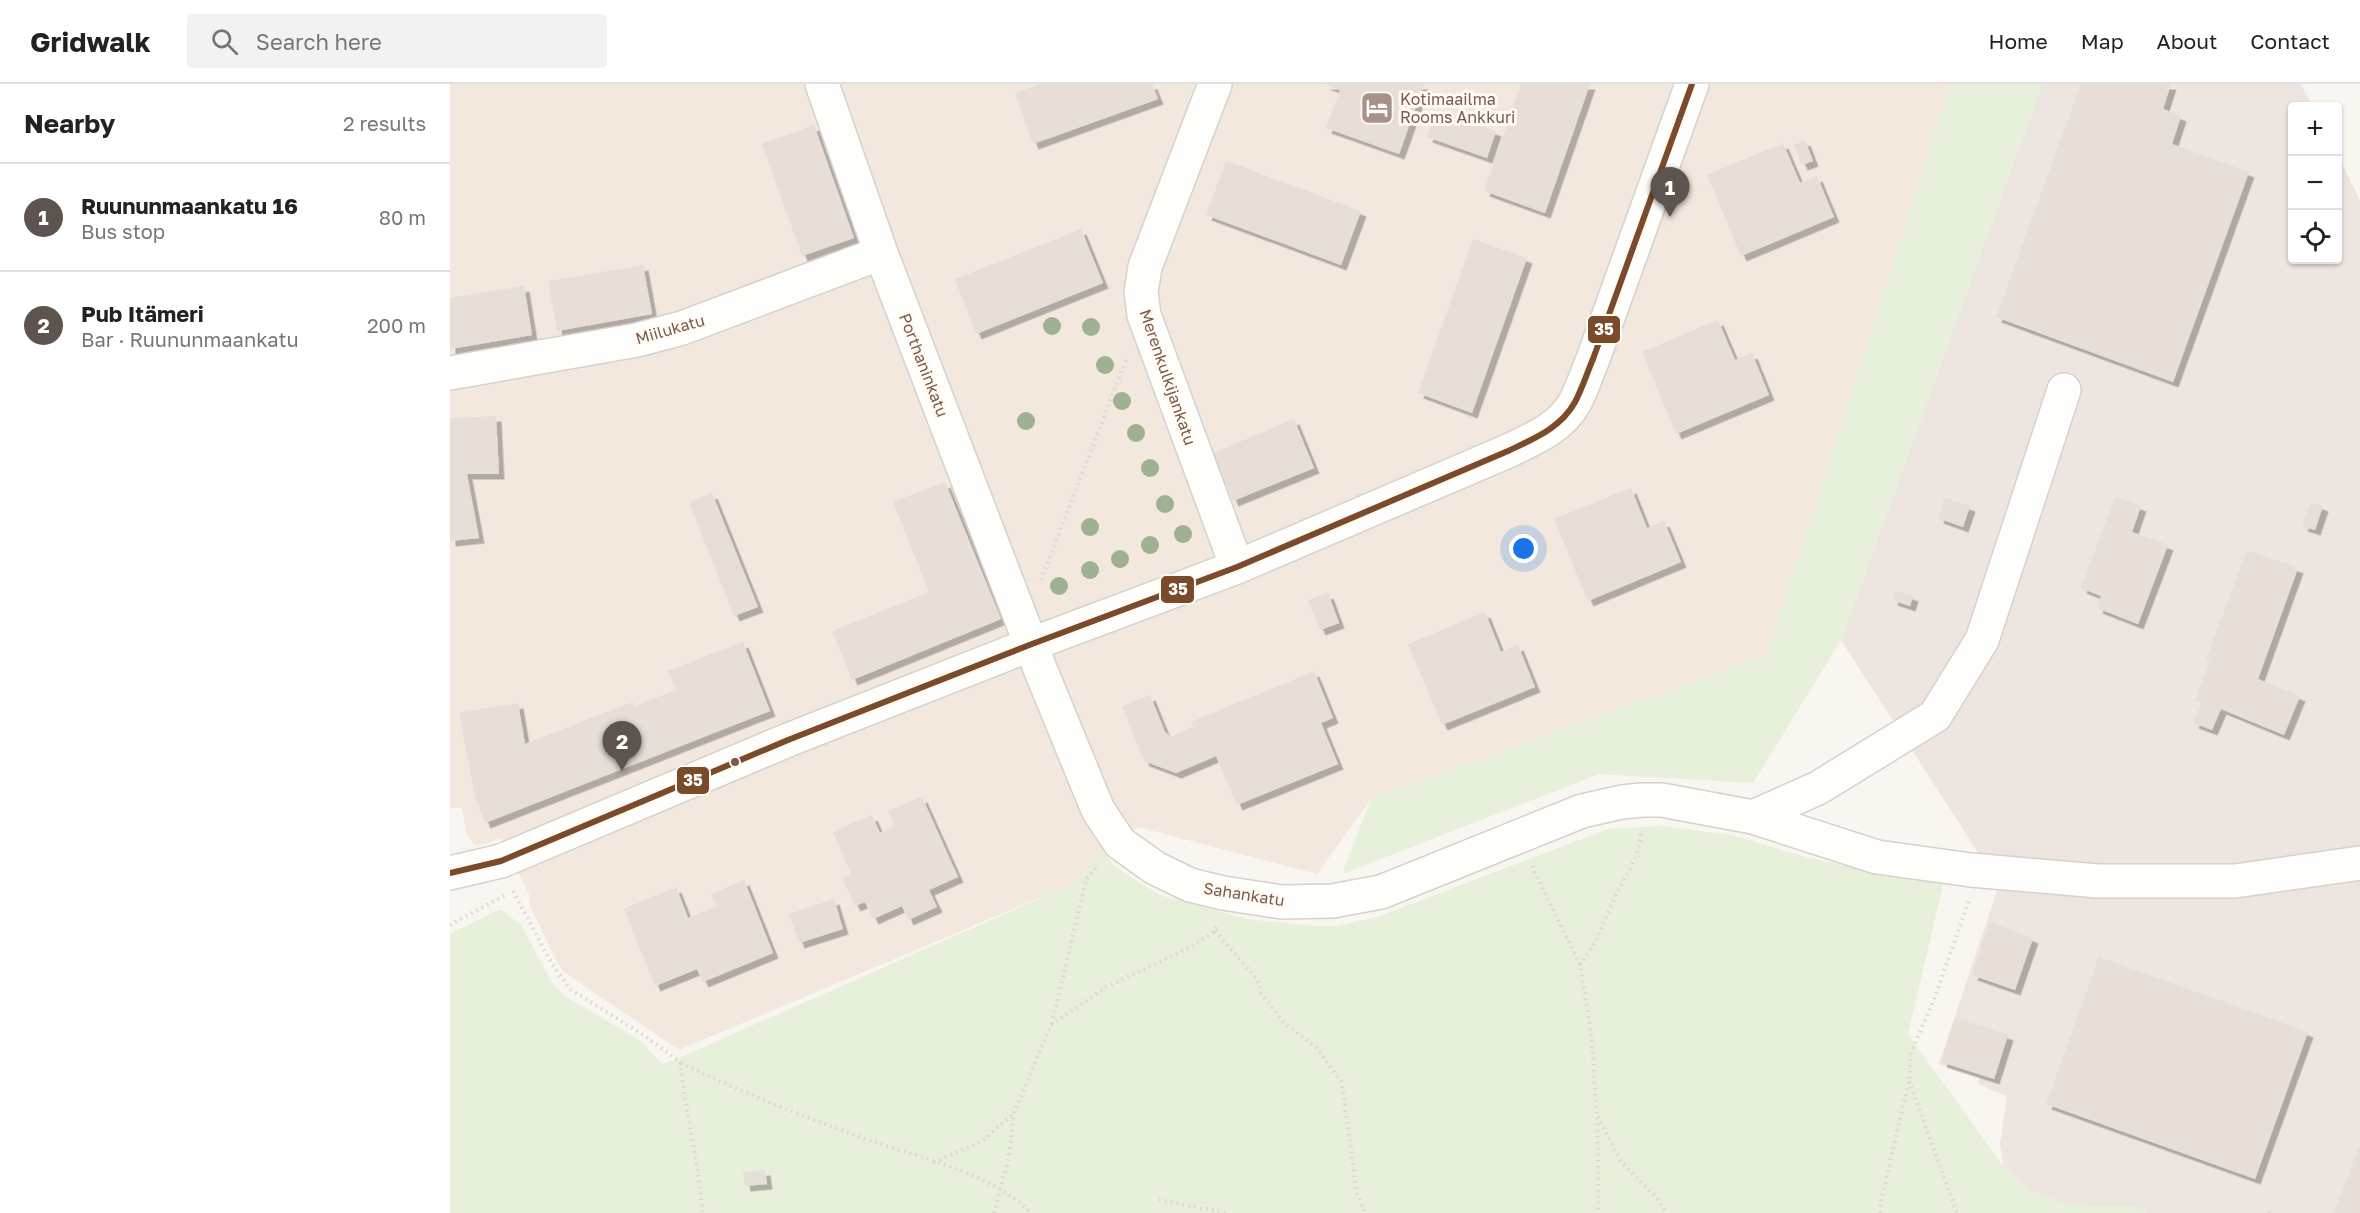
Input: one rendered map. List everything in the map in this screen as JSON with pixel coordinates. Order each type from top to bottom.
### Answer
[{"type":"street","name":"Porthaninkatu","points":[[822,84],[881,253],[1032,644]]},
{"type":"street","name":"Merenkulkijankatu","points":[[1215,84],[1145,267],[1141,292],[1148,327],[1237,567]]},
{"type":"street","points":[[450,873],[501,861],[720,768],[1032,644],[1237,567],[1508,451],[1545,432],[1563,419],[1575,403],[1692,84]]},
{"type":"street","name":"Miilukatu","points":[[450,373],[637,340],[682,328],[881,253]]},
{"type":"street","points":[[1753,817],[1818,788],[1935,716],[1982,640],[2064,390]]},
{"type":"street","name":"Sahankatu","points":[[1032,644],[1098,810],[1120,843],[1155,868],[1190,885],[1223,893],[1282,902],[1332,901],[1381,892],[1582,811],[1642,800],[1662,800],[1753,817],[1877,857],[1971,870],[2098,881],[2235,881],[2360,863]]},
{"type":"path","points":[[1039,584],[1131,347],[1148,327]]},
{"type":"path","points":[[1580,965],[1597,939],[1612,901],[1625,881],[1638,852],[1641,837],[1642,800]]},
{"type":"path","points":[[1518,837],[1580,965],[1591,1031],[1597,1115],[1599,1213]]},
{"type":"path","points":[[994,1213],[1009,1157],[1014,1113],[1051,1025],[1086,879],[1120,843]]},
{"type":"path","points":[[1880,1213],[1909,1081],[1911,1053],[1933,1002],[1969,903],[1971,870]]},
{"type":"path","points":[[513,891],[552,964],[570,988],[645,1036],[680,1062],[712,1078],[848,1133],[985,1179],[1031,1213]]},
{"type":"path","points":[[1051,1025],[1106,987],[1191,947],[1215,931],[1223,893]]},
{"type":"path","points":[[1215,931],[1258,980],[1261,993],[1284,1023],[1317,1048],[1342,1083],[1357,1194],[1366,1213]]},
{"type":"path","points":[[680,1062],[684,1101],[699,1170],[703,1213]]},
{"type":"path","points":[[1909,1081],[1957,1213]]},
{"type":"path","points":[[934,1162],[982,1141],[1014,1113]]},
{"type":"path","points":[[1597,1115],[1621,1162],[1667,1213]]},
{"type":"path","points":[[1159,1200],[1227,1213]]},
{"type":"shaded area","points":[[450,84],[1951,84],[1767,655],[1371,799],[1317,874],[1138,827],[1102,850],[1079,881],[679,1050],[564,972],[530,906],[529,894],[500,838],[475,845],[467,835],[462,808],[450,808]]},
{"type":"shaded area","points":[[2042,84],[2301,84],[2310,102],[2288,102],[2288,264],[2342,264],[2342,164],[2360,200],[2360,1213],[2146,1213],[2132,1206],[2086,1206],[2061,1203],[2027,1189],[2003,1166],[2000,1144],[2007,1096],[1978,1084],[1979,1077],[1939,1064],[1999,885],[1841,640]]},
{"type":"green space","points":[[1951,84],[2042,84],[1841,640],[1753,783],[1599,774],[1342,874],[1371,799],[1767,655]]},
{"type":"green space","points":[[1661,826],[1731,835],[1809,858],[1877,872],[1944,881],[1908,1034],[2003,1166],[2027,1189],[2061,1203],[2086,1206],[2132,1206],[2146,1213],[450,1213],[450,934],[500,909],[521,925],[553,984],[563,995],[641,1041],[663,1065],[1079,881],[1102,850],[1113,865],[1159,895],[1247,919],[1312,926],[1336,926],[1377,917],[1608,829]]},
{"type":"building","points":[[1040,84],[1152,84],[1158,99],[1033,144],[1015,93]]},
{"type":"building","points":[[1324,84],[1424,84],[1399,154],[1326,128],[1340,90]]},
{"type":"building","points":[[1521,84],[1590,84],[1545,213],[1484,191]]},
{"type":"building","points":[[2081,84],[2171,84],[2163,109],[2181,116],[2172,144],[2249,172],[2173,382],[1996,317]]},
{"type":"building","points":[[1437,110],[1496,131],[1487,158],[1427,137]]},
{"type":"building","points":[[814,125],[854,238],[802,256],[762,144]]},
{"type":"building","points":[[1805,140],[1813,161],[1802,165],[1794,145]]},
{"type":"building","points":[[1783,143],[1800,183],[1817,176],[1834,217],[1741,256],[1707,175]]},
{"type":"building","points":[[1226,161],[1361,211],[1341,265],[1206,215]]},
{"type":"building","points":[[1081,229],[1103,283],[976,334],[955,279]]},
{"type":"building","points":[[1473,239],[1527,258],[1472,413],[1418,393]]},
{"type":"building","points":[[643,265],[652,314],[557,331],[548,281]]},
{"type":"building","points":[[524,286],[532,335],[450,349],[450,298]]},
{"type":"building","points":[[1718,320],[1735,360],[1752,353],[1769,395],[1676,434],[1642,352]]},
{"type":"building","points":[[496,416],[499,474],[467,474],[479,538],[450,541],[450,418]]},
{"type":"building","points":[[1294,419],[1314,468],[1233,501],[1213,453]]},
{"type":"building","points":[[945,482],[1001,619],[852,680],[832,631],[929,592],[893,502]]},
{"type":"building","points":[[1631,488],[1647,528],[1664,521],[1681,562],[1588,601],[1554,519]]},
{"type":"building","points":[[712,493],[758,607],[734,616],[689,502]]},
{"type":"building","points":[[2115,497],[2141,506],[2132,532],[2168,545],[2138,624],[2097,608],[2101,596],[2081,588]]},
{"type":"building","points":[[1944,498],[1970,506],[1963,527],[1938,518]]},
{"type":"building","points":[[2311,502],[2323,506],[2315,530],[2302,526]]},
{"type":"building","points":[[2247,550],[2298,568],[2258,679],[2300,696],[2284,735],[2221,709],[2212,730],[2193,723],[2202,703],[2195,700],[2210,661],[2206,659]]},
{"type":"building","points":[[1895,590],[1913,596],[1910,606],[1892,600]]},
{"type":"building","points":[[1328,593],[1339,623],[1320,630],[1308,600]]},
{"type":"building","points":[[1485,612],[1501,652],[1518,645],[1535,687],[1442,725],[1408,644]]},
{"type":"building","points":[[743,642],[770,711],[485,823],[475,797],[459,713],[518,703],[525,744],[633,702],[635,706],[676,690],[668,671]]},
{"type":"building","points":[[1314,671],[1333,718],[1321,723],[1338,764],[1237,805],[1216,756],[1176,773],[1144,761],[1122,706],[1150,695],[1165,732],[1171,737],[1193,727],[1191,722]]},
{"type":"building","points":[[922,797],[958,877],[929,890],[937,907],[908,920],[902,906],[873,919],[865,902],[855,906],[842,878],[851,874],[833,832],[872,815],[880,833],[894,826],[888,811]]},
{"type":"building","points":[[744,880],[773,953],[703,982],[697,969],[655,986],[624,909],[676,887],[688,918],[717,906],[711,894]]},
{"type":"building","points":[[834,899],[843,929],[799,943],[789,914]]},
{"type":"building","points":[[1990,922],[2033,938],[2015,990],[1972,975]]},
{"type":"building","points":[[2099,957],[2308,1032],[2255,1179],[2046,1104]]},
{"type":"building","points":[[1955,1018],[2008,1035],[1994,1079],[1941,1062]]},
{"type":"building","points":[[2360,1144],[2360,1213],[2334,1213]]},
{"type":"building","points":[[765,1170],[767,1184],[745,1186],[743,1172]]},
{"type":"transit line","name":"35","points":[[450,873],[501,861],[788,740],[1032,644],[1237,567],[1508,451],[1546,432],[1569,411],[1580,392],[1692,84]]},
{"type":"place","name":"Kotimaailma Rooms Ankkuri","points":[[1377,108]]},
{"type":"place","name":"Ruununmaankatu 16","points":[[1670,217]]},
{"type":"place","name":"Pub Itämeri","points":[[622,771]]}]
